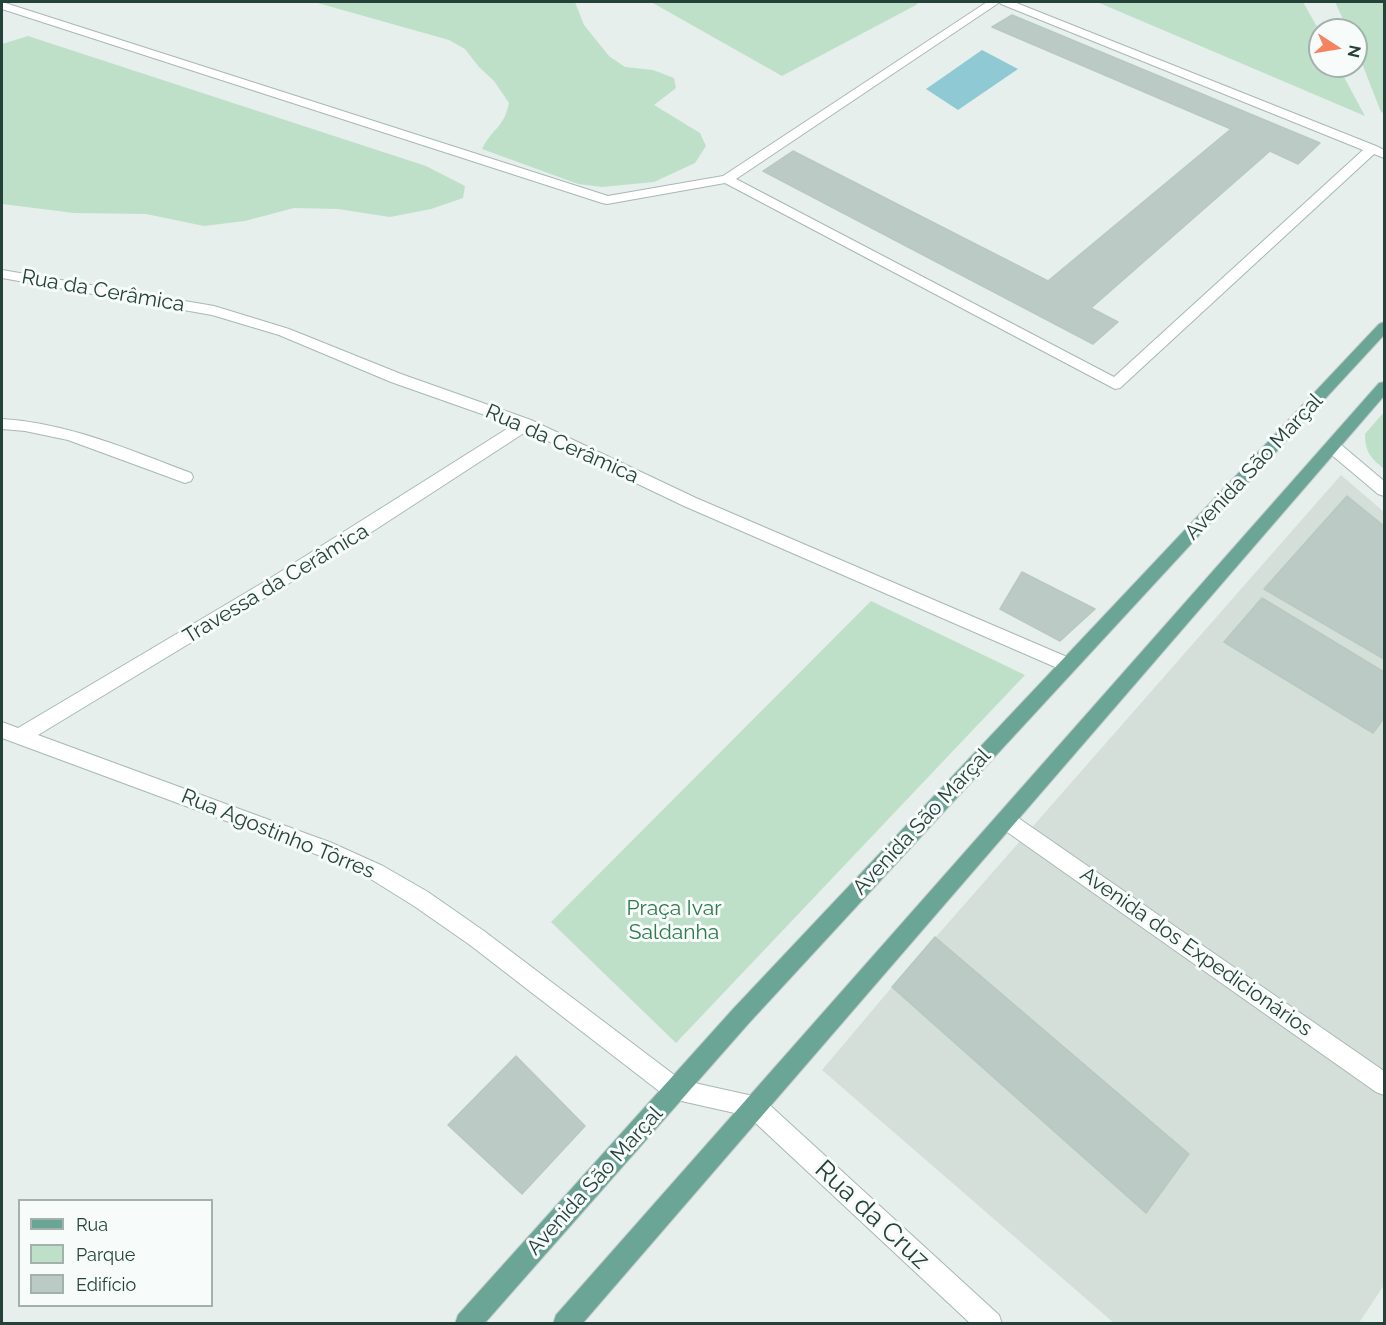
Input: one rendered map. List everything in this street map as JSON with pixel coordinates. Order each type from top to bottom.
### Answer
[{"type":"main road","name":"Avenida São Marçal","points":[[467,1323],[748,1008],[1384,327]]},
{"type":"main road","name":"Avenida São Marçal","points":[[565,1323],[1007,821],[1384,387]]},
{"type":"street","points":[[2,5],[607,200],[727,179],[994,2]]},
{"type":"street","points":[[727,179],[1114,384],[1378,152],[1005,2]]},
{"type":"street","name":"Rua da Cerâmica","points":[[2,274],[214,311],[284,332],[396,378],[526,424],[690,502],[1068,665]]},
{"type":"street","points":[[2,424],[19,424],[64,434],[185,477]]},
{"type":"street","name":"Travessa da Cerâmica","points":[[11,733],[234,611],[416,498],[526,424]]},
{"type":"street","points":[[1333,447],[1384,490]]},
{"type":"street","name":"Rua Agostinho Tôrres","points":[[11,733],[325,849],[376,872],[421,899],[477,938],[676,1090]]},
{"type":"street","name":"Avenida dos Expedicionários","points":[[1007,821],[1384,1084]]},
{"type":"street","points":[[676,1090],[754,1106]]},
{"type":"street","name":"Rua da Cruz","points":[[754,1106],[990,1323]]},
{"type":"shaded area","points":[[1341,475],[1384,512],[1384,1285],[1359,1323],[1114,1323],[822,1070],[892,987]]},
{"type":"green space","points":[[314,2],[575,2],[584,25],[609,56],[625,67],[653,70],[674,78],[676,88],[654,105],[700,133],[706,146],[695,163],[654,182],[602,187],[578,184],[482,149],[504,118],[509,103],[494,81],[465,49],[449,40]]},
{"type":"green space","points":[[651,2],[914,2],[918,4],[782,76]]},
{"type":"green space","points":[[1097,2],[1303,2],[1312,18],[1308,18],[1308,78],[1344,78],[1365,116]]},
{"type":"green space","points":[[1335,2],[1384,2],[1384,113],[1381,112],[1368,78],[1368,18],[1342,18]]},
{"type":"green space","points":[[28,36],[426,166],[465,186],[463,198],[431,209],[390,217],[338,209],[294,208],[245,221],[204,226],[146,214],[74,213],[2,204],[2,44]]},
{"type":"green space","points":[[1384,412],[1384,469],[1370,454],[1366,446],[1365,434]]},
{"type":"green space","name":"Praça Ivar Saldanha","points":[[871,601],[1025,675],[676,1043],[551,922]]},
{"type":"water","points":[[982,50],[1018,69],[958,110],[926,89]]},
{"type":"building","points":[[1012,15],[1320,143],[1298,164],[1270,151],[1091,308],[1118,322],[1093,344],[763,171],[793,151],[1048,281],[1231,129],[992,27]]},
{"type":"building","points":[[1347,496],[1384,526],[1384,659],[1264,589]]},
{"type":"building","points":[[1022,572],[1095,609],[1060,641],[1000,609]]},
{"type":"building","points":[[1262,598],[1384,672],[1384,718],[1373,733],[1224,642]]},
{"type":"building","points":[[935,937],[1189,1154],[1146,1213],[892,987]]},
{"type":"building","points":[[516,1056],[585,1126],[522,1194],[448,1125]]}]
